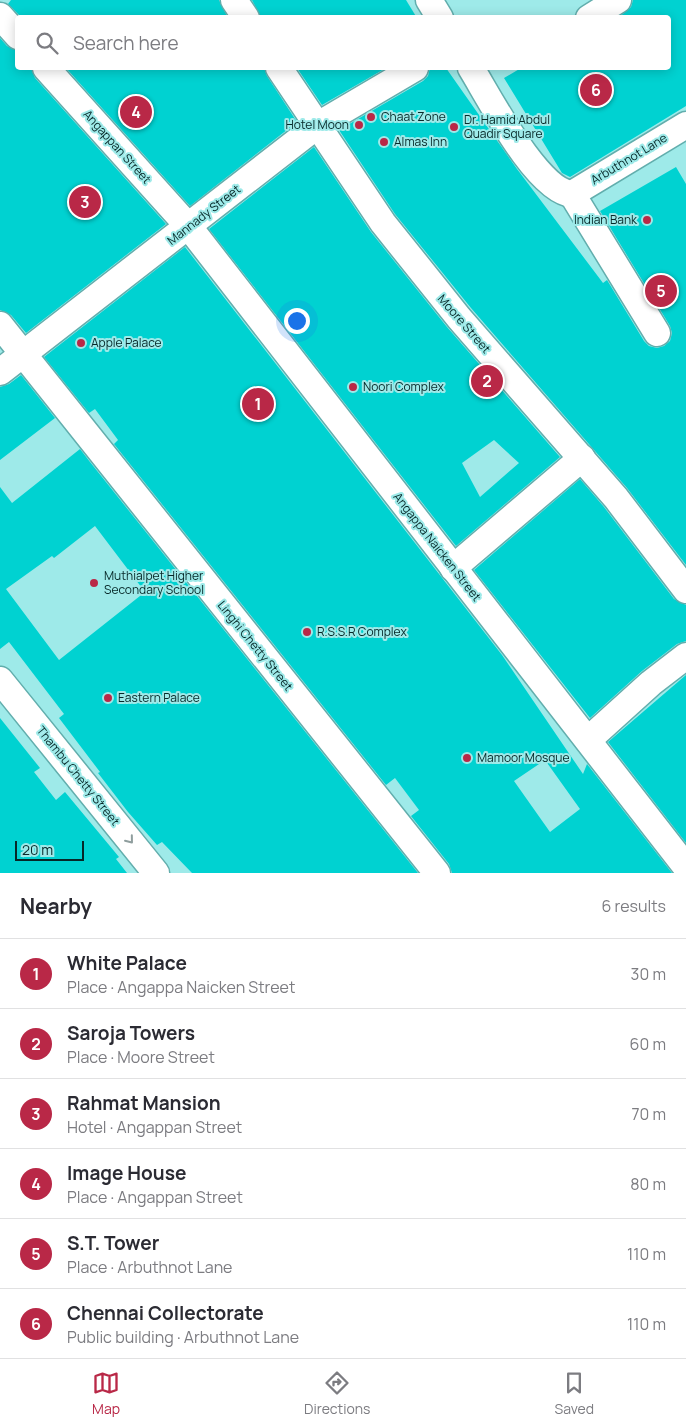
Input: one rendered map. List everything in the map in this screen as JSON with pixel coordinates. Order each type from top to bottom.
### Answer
[{"type":"street","points":[[0,4],[3,0]]},
{"type":"street","points":[[234,0],[244,15]]},
{"type":"street","points":[[429,0],[438,15]]},
{"type":"street","points":[[594,15],[618,0]]},
{"type":"street","points":[[0,16],[15,33]]},
{"type":"street","name":"Angappan Street","points":[[48,70],[189,227]]},
{"type":"street","name":"Moore Street","points":[[280,70],[368,202],[432,285],[616,498],[686,590]]},
{"type":"street","name":"Mannady Street","points":[[0,372],[318,125],[412,70]]},
{"type":"street","points":[[472,70],[532,163],[556,189],[572,194],[657,333]]},
{"type":"street","name":"Arbuthnot Lane","points":[[572,194],[686,125]]},
{"type":"street","name":"Angappa Naicken Street","points":[[189,227],[686,867]]},
{"type":"street","name":"Linghi Chetty Street","points":[[0,324],[437,873]]},
{"type":"street","points":[[453,568],[582,458]]},
{"type":"street","points":[[588,740],[651,683],[686,656]]},
{"type":"street","name":"Thambu Chetty Street","points":[[0,680],[156,873]]},
{"type":"building","points":[[11,0],[219,0],[226,15],[19,15],[8,4]]},
{"type":"building","points":[[252,0],[406,0],[415,15],[260,15]]},
{"type":"building","points":[[633,0],[686,0],[686,106],[570,177],[562,173],[504,78],[518,70],[671,70],[671,15],[622,15],[631,7]]},
{"type":"building","points":[[0,38],[7,46],[15,50],[15,70],[32,70],[35,78],[166,224],[26,333],[11,315],[0,310]]},
{"type":"building","points":[[68,70],[265,70],[297,122],[190,206]]},
{"type":"building","points":[[298,70],[383,70],[322,105]]},
{"type":"building","points":[[430,70],[447,70],[517,169],[603,283],[607,280],[644,341],[649,346],[657,348],[664,346],[670,341],[672,333],[670,326],[600,211],[676,167],[686,184],[686,565],[627,488],[471,308],[395,214],[339,130],[423,81],[428,76]]},
{"type":"building","points":[[314,147],[371,232],[447,327],[560,457],[456,546],[209,229]],"holes":[[[494,440],[519,463],[480,497],[462,463]]]},
{"type":"building","points":[[185,247],[502,655],[583,774],[587,764],[672,873],[452,873],[449,864],[411,816],[419,810],[395,778],[386,785],[114,444],[118,440],[95,409],[89,413],[44,357]],"holes":[[[545,760],[580,809],[550,832],[514,781]]]},
{"type":"building","points":[[21,375],[55,418],[0,460],[0,387],[9,384]]},
{"type":"building","points":[[80,449],[418,873],[192,873],[162,842],[157,845],[128,812],[98,773],[100,772],[59,718],[64,714],[9,642],[0,649],[0,487],[12,503]],"holes":[[[95,526],[145,592],[59,660],[6,589],[52,556],[54,558]]]},
{"type":"building","points":[[580,479],[604,507],[674,599],[686,605],[686,641],[677,644],[642,671],[590,718],[474,570]]},
{"type":"building","points":[[686,675],[686,843],[608,742]]},
{"type":"building","points":[[0,718],[40,768],[34,772],[56,800],[65,792],[119,857],[116,859],[127,873],[0,873]]},
{"type":"place","name":"Chennai Collectorate","points":[[596,90]]},
{"type":"place","name":"Image House","points":[[136,112]]},
{"type":"place","name":"Chaat Zone","points":[[371,117]]},
{"type":"place","name":"Hotel Moon","points":[[359,125]]},
{"type":"place","name":"Dr. Hamid Abdul Quadir Square","points":[[454,127]]},
{"type":"place","name":"Almas Inn","points":[[384,142]]},
{"type":"place","name":"Rahmat Mansion","points":[[85,202]]},
{"type":"place","name":"Indian Bank","points":[[647,220]]},
{"type":"place","name":"S.T. Tower","points":[[661,291]]},
{"type":"place","name":"Apple Palace","points":[[81,343]]},
{"type":"place","name":"Saroja Towers","points":[[487,381]]},
{"type":"place","name":"Noori Complex","points":[[353,387]]},
{"type":"place","name":"White Palace","points":[[258,404]]},
{"type":"place","name":"Muthialpet Higher Secondary School","points":[[94,583]]},
{"type":"place","name":"R.S.S.R Complex","points":[[307,632]]},
{"type":"place","name":"Eastern Palace","points":[[108,698]]},
{"type":"place","name":"Mamoor Mosque","points":[[467,758]]}]
